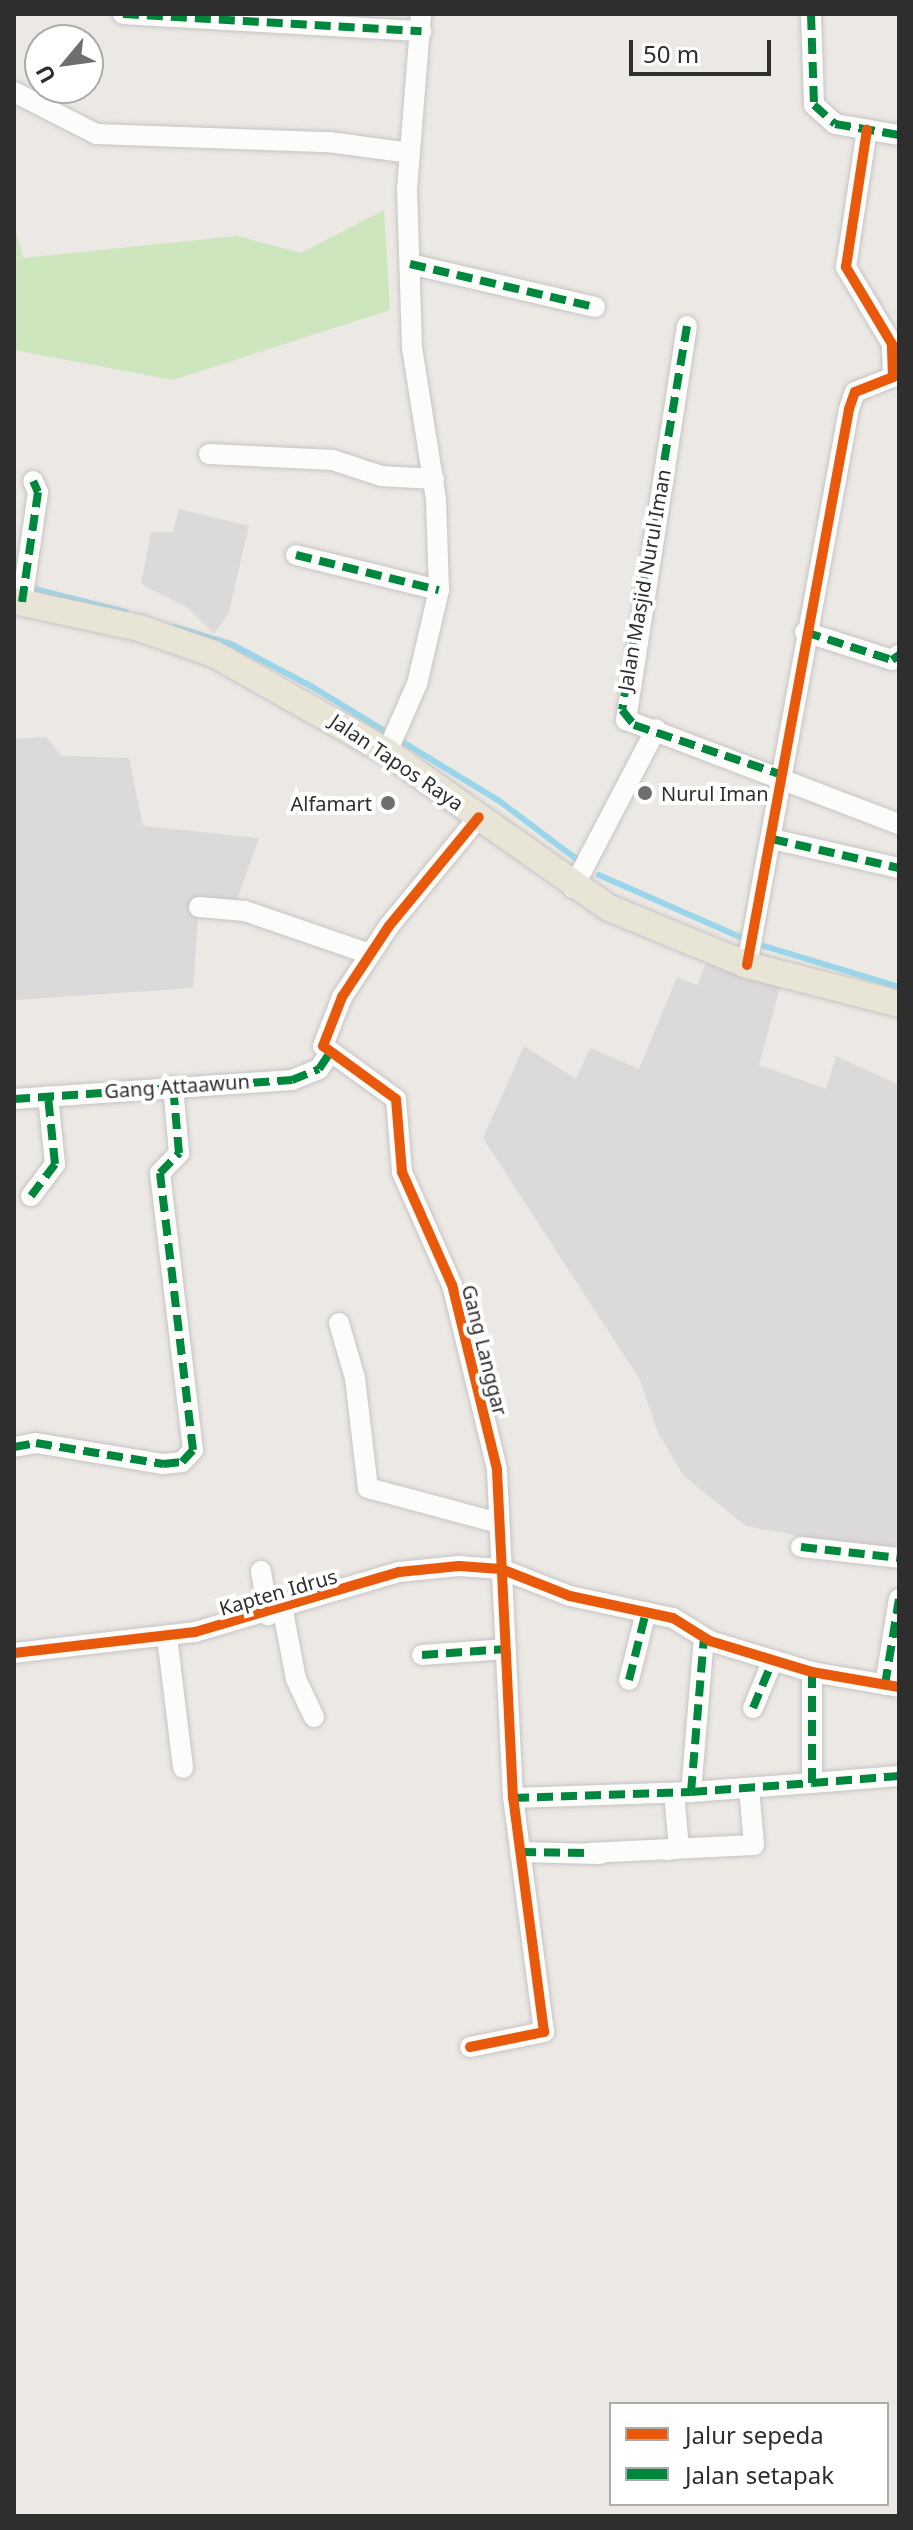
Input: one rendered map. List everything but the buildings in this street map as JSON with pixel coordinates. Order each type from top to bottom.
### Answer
[{"type":"main road","name":"Jalan Tapos Raya","points":[[21,592],[214,654],[388,751],[573,888],[747,965],[899,1004]]},
{"type":"street","points":[[123,14],[422,22],[410,153],[412,347],[434,479],[439,590],[434,629],[388,751]]},
{"type":"street","points":[[811,14],[811,99],[835,124],[899,135]]},
{"type":"street","points":[[14,92],[96,134],[329,142],[410,153]]},
{"type":"street","points":[[747,965],[772,839],[805,632],[855,392],[893,377],[892,344],[846,267],[867,130]]},
{"type":"street","points":[[410,264],[595,307]]},
{"type":"street","name":"Jalan Masjid Nurul Iman","points":[[687,326],[622,710],[634,725],[656,729],[780,774],[899,824]]},
{"type":"street","points":[[209,454],[333,460],[381,476],[434,479]]},
{"type":"street","points":[[21,592],[38,492],[33,481]]},
{"type":"street","points":[[296,555],[439,590]]},
{"type":"street","points":[[805,632],[892,660],[899,655]]},
{"type":"street","points":[[573,888],[656,729]]},
{"type":"street","points":[[329,1054],[324,1036],[370,954],[479,817]]},
{"type":"street","points":[[772,839],[899,868]]},
{"type":"street","points":[[199,907],[245,911],[370,954]]},
{"type":"street","name":"Gang Attaawun","points":[[14,1099],[292,1080],[319,1069],[329,1054]]},
{"type":"street","name":"Gang Langgar","points":[[329,1054],[396,1099],[402,1172],[452,1285],[497,1469],[495,1522],[501,1569],[513,1798],[544,2032],[470,2047]]},
{"type":"street","points":[[14,1447],[36,1443],[163,1464],[182,1462],[193,1450],[160,1173],[179,1153],[173,1086]]},
{"type":"street","points":[[31,1196],[55,1164],[48,1096]]},
{"type":"street","points":[[339,1323],[355,1378],[368,1488],[495,1522]]},
{"type":"street","points":[[801,1547],[899,1558]]},
{"type":"street","points":[[501,1569],[570,1596],[673,1618],[704,1638],[812,1672],[892,1686],[899,1599]]},
{"type":"street","name":"Kapten Idrus","points":[[14,1653],[167,1637],[276,1613],[399,1572],[501,1569]]},
{"type":"street","points":[[261,1571],[296,1679],[314,1717]]},
{"type":"street","points":[[629,1680],[646,1612]]},
{"type":"street","points":[[167,1637],[183,1768]]},
{"type":"street","points":[[588,1853],[679,1848],[682,1793],[704,1638]]},
{"type":"street","points":[[422,1655],[506,1649]]},
{"type":"street","points":[[753,1708],[773,1660]]},
{"type":"street","points":[[812,1672],[812,1783]]},
{"type":"street","points":[[513,1798],[682,1793],[899,1776]]},
{"type":"street","points":[[520,1852],[588,1853],[754,1845],[749,1788]]},
{"type":"shaded area","points":[[179,509],[249,526],[228,615],[214,634],[188,608],[141,584],[151,532],[173,532]]},
{"type":"shaded area","points":[[46,737],[62,756],[129,758],[143,826],[259,838],[230,919],[198,919],[193,988],[14,1000],[14,739]]},
{"type":"shaded area","points":[[707,961],[781,984],[759,1065],[826,1089],[836,1056],[899,1085],[899,1542],[883,1552],[746,1526],[684,1476],[658,1433],[640,1380],[483,1138],[524,1046],[576,1079],[590,1048],[639,1069],[677,977],[697,985]]},
{"type":"green space","points":[[384,210],[390,310],[173,380],[14,350],[14,224],[23,258],[237,236],[301,253]]},
{"type":"waterway","points":[[14,584],[126,612]]},
{"type":"waterway","points":[[175,627],[231,644],[311,686],[498,800],[578,860]]},
{"type":"waterway","points":[[599,875],[740,937]]},
{"type":"waterway","points":[[764,946],[899,987]]},
{"type":"marked path","points":[[123,14],[422,31]]},
{"type":"marked path","points":[[811,14],[814,105],[835,124],[899,135]]},
{"type":"marked path","points":[[410,264],[595,307]]},
{"type":"marked path","points":[[687,326],[622,710],[634,725],[780,774]]},
{"type":"marked path","points":[[22,602],[38,492],[33,481]]},
{"type":"marked path","points":[[296,555],[439,590]]},
{"type":"marked path","points":[[805,632],[892,660],[899,655]]},
{"type":"marked path","points":[[772,839],[899,868]]},
{"type":"marked path","points":[[14,1099],[292,1080],[319,1069],[329,1054]]},
{"type":"marked path","points":[[14,1447],[36,1443],[163,1464],[182,1462],[193,1450],[160,1173],[179,1153],[173,1086]]},
{"type":"marked path","points":[[31,1196],[55,1164],[48,1096]]},
{"type":"marked path","points":[[801,1547],[899,1558]]},
{"type":"marked path","points":[[885,1685],[899,1599]]},
{"type":"marked path","points":[[629,1680],[646,1612]]},
{"type":"marked path","points":[[513,1798],[691,1792],[704,1638]]},
{"type":"marked path","points":[[422,1655],[506,1649]]},
{"type":"marked path","points":[[753,1708],[773,1660]]},
{"type":"marked path","points":[[812,1672],[812,1783],[899,1776]]},
{"type":"marked path","points":[[691,1792],[812,1783]]},
{"type":"marked path","points":[[520,1852],[588,1853]]},
{"type":"cycle path","points":[[747,965],[849,409],[855,392],[893,377],[892,344],[846,267],[867,130]]},
{"type":"cycle path","points":[[470,2047],[544,2032],[513,1798],[497,1469],[452,1285],[402,1172],[396,1099],[323,1046],[342,997],[389,926],[479,817]]},
{"type":"cycle path","points":[[14,1653],[195,1632],[399,1572],[459,1566],[501,1569],[570,1596],[673,1618],[710,1641],[812,1672],[899,1687]]},
{"type":"place","name":"Nurul Iman","points":[[645,793]]},
{"type":"place","name":"Alfamart","points":[[388,803]]}]
